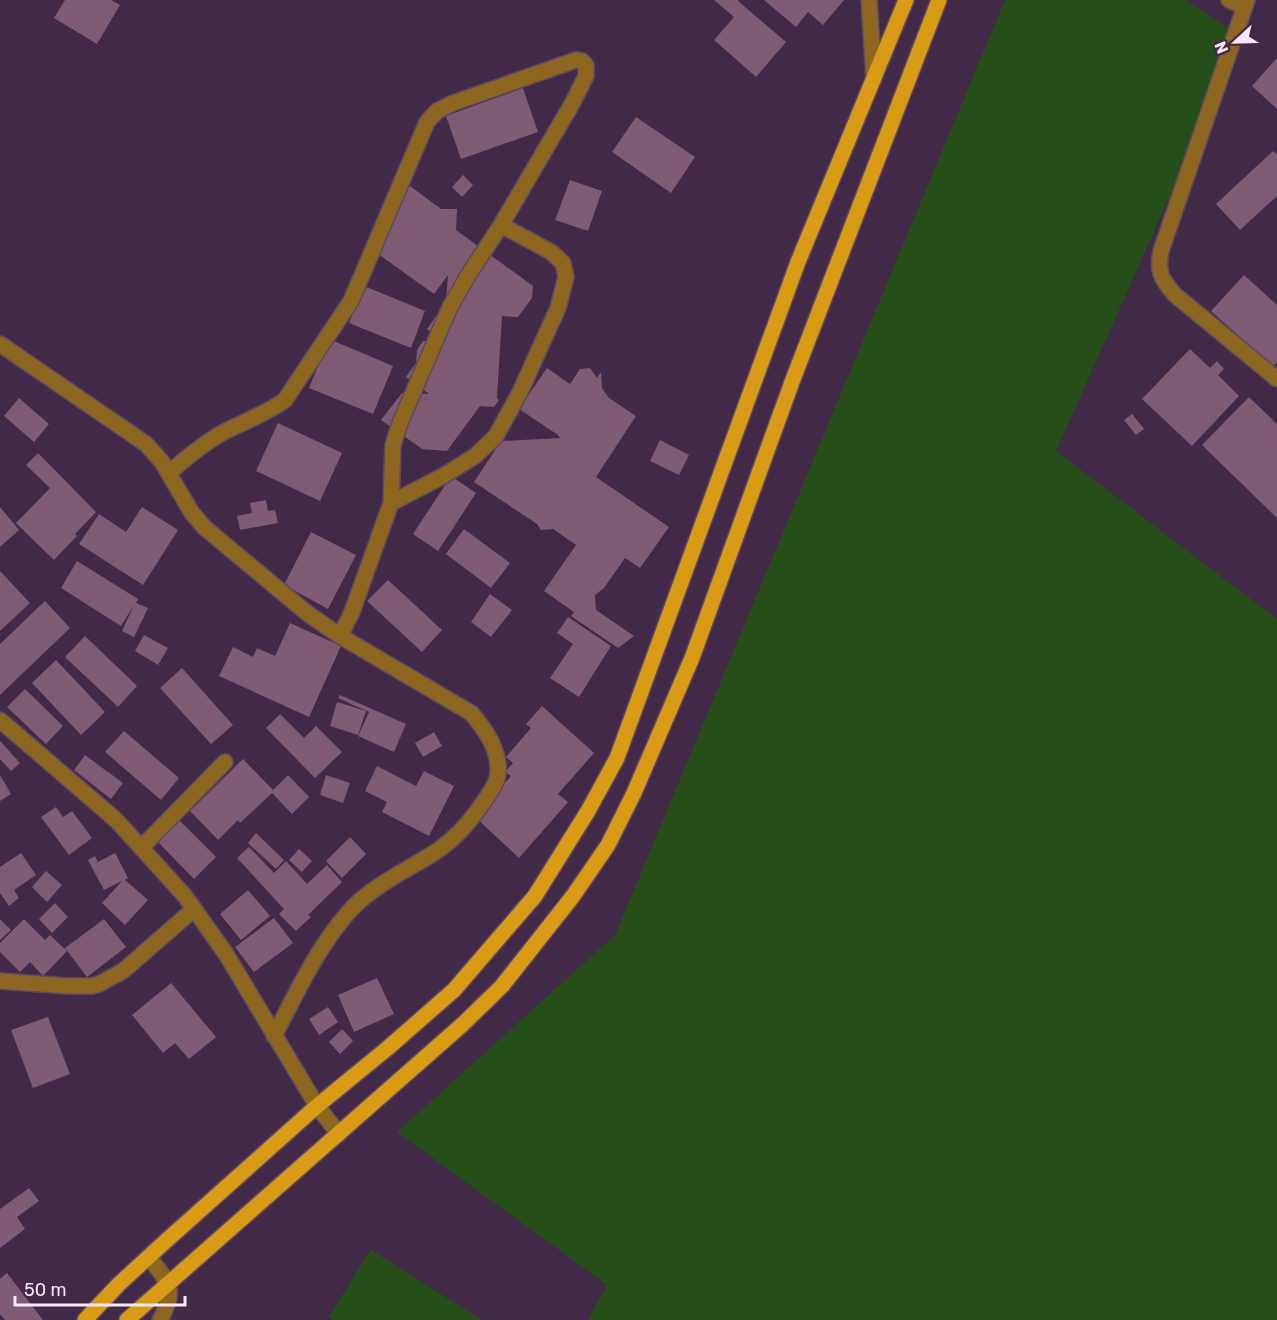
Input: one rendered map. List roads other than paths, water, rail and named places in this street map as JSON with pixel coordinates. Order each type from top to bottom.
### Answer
[{"type":"main road","points":[[85,1320],[119,1284],[317,1106],[454,990],[535,896],[588,811],[617,758],[798,262],[906,0]]},
{"type":"main road","points":[[127,1320],[463,1024],[502,986],[573,896],[608,844],[634,792],[692,658],[792,382],[939,0]]},
{"type":"street","points":[[869,0],[874,79]]},
{"type":"street","points":[[1229,0],[1246,3],[1161,251],[1160,273],[1174,294],[1277,379]]},
{"type":"street","points":[[169,473],[204,444],[285,400],[351,302],[427,122],[438,111],[453,103],[576,60],[582,61],[586,65],[586,76],[572,104],[450,307],[400,423],[393,445],[391,503],[352,612],[340,636]]},
{"type":"street","points":[[391,503],[443,476],[475,456],[496,436],[520,392],[558,308],[566,277],[563,263],[551,252],[501,225]]},
{"type":"street","points":[[0,344],[146,444],[162,462],[192,513],[205,528],[307,613],[340,636],[471,713],[483,726],[492,742],[498,766],[497,778],[486,799],[454,838],[404,872],[366,894],[347,914],[311,966],[274,1036]]},
{"type":"street","points":[[0,720],[116,820],[185,896],[226,954],[317,1106],[339,1134]]},
{"type":"street","points":[[141,848],[225,762]]},
{"type":"street","points":[[0,981],[68,986],[99,984],[123,971],[194,909]]},
{"type":"street","points":[[149,1257],[170,1288],[168,1302],[160,1320]]}]
